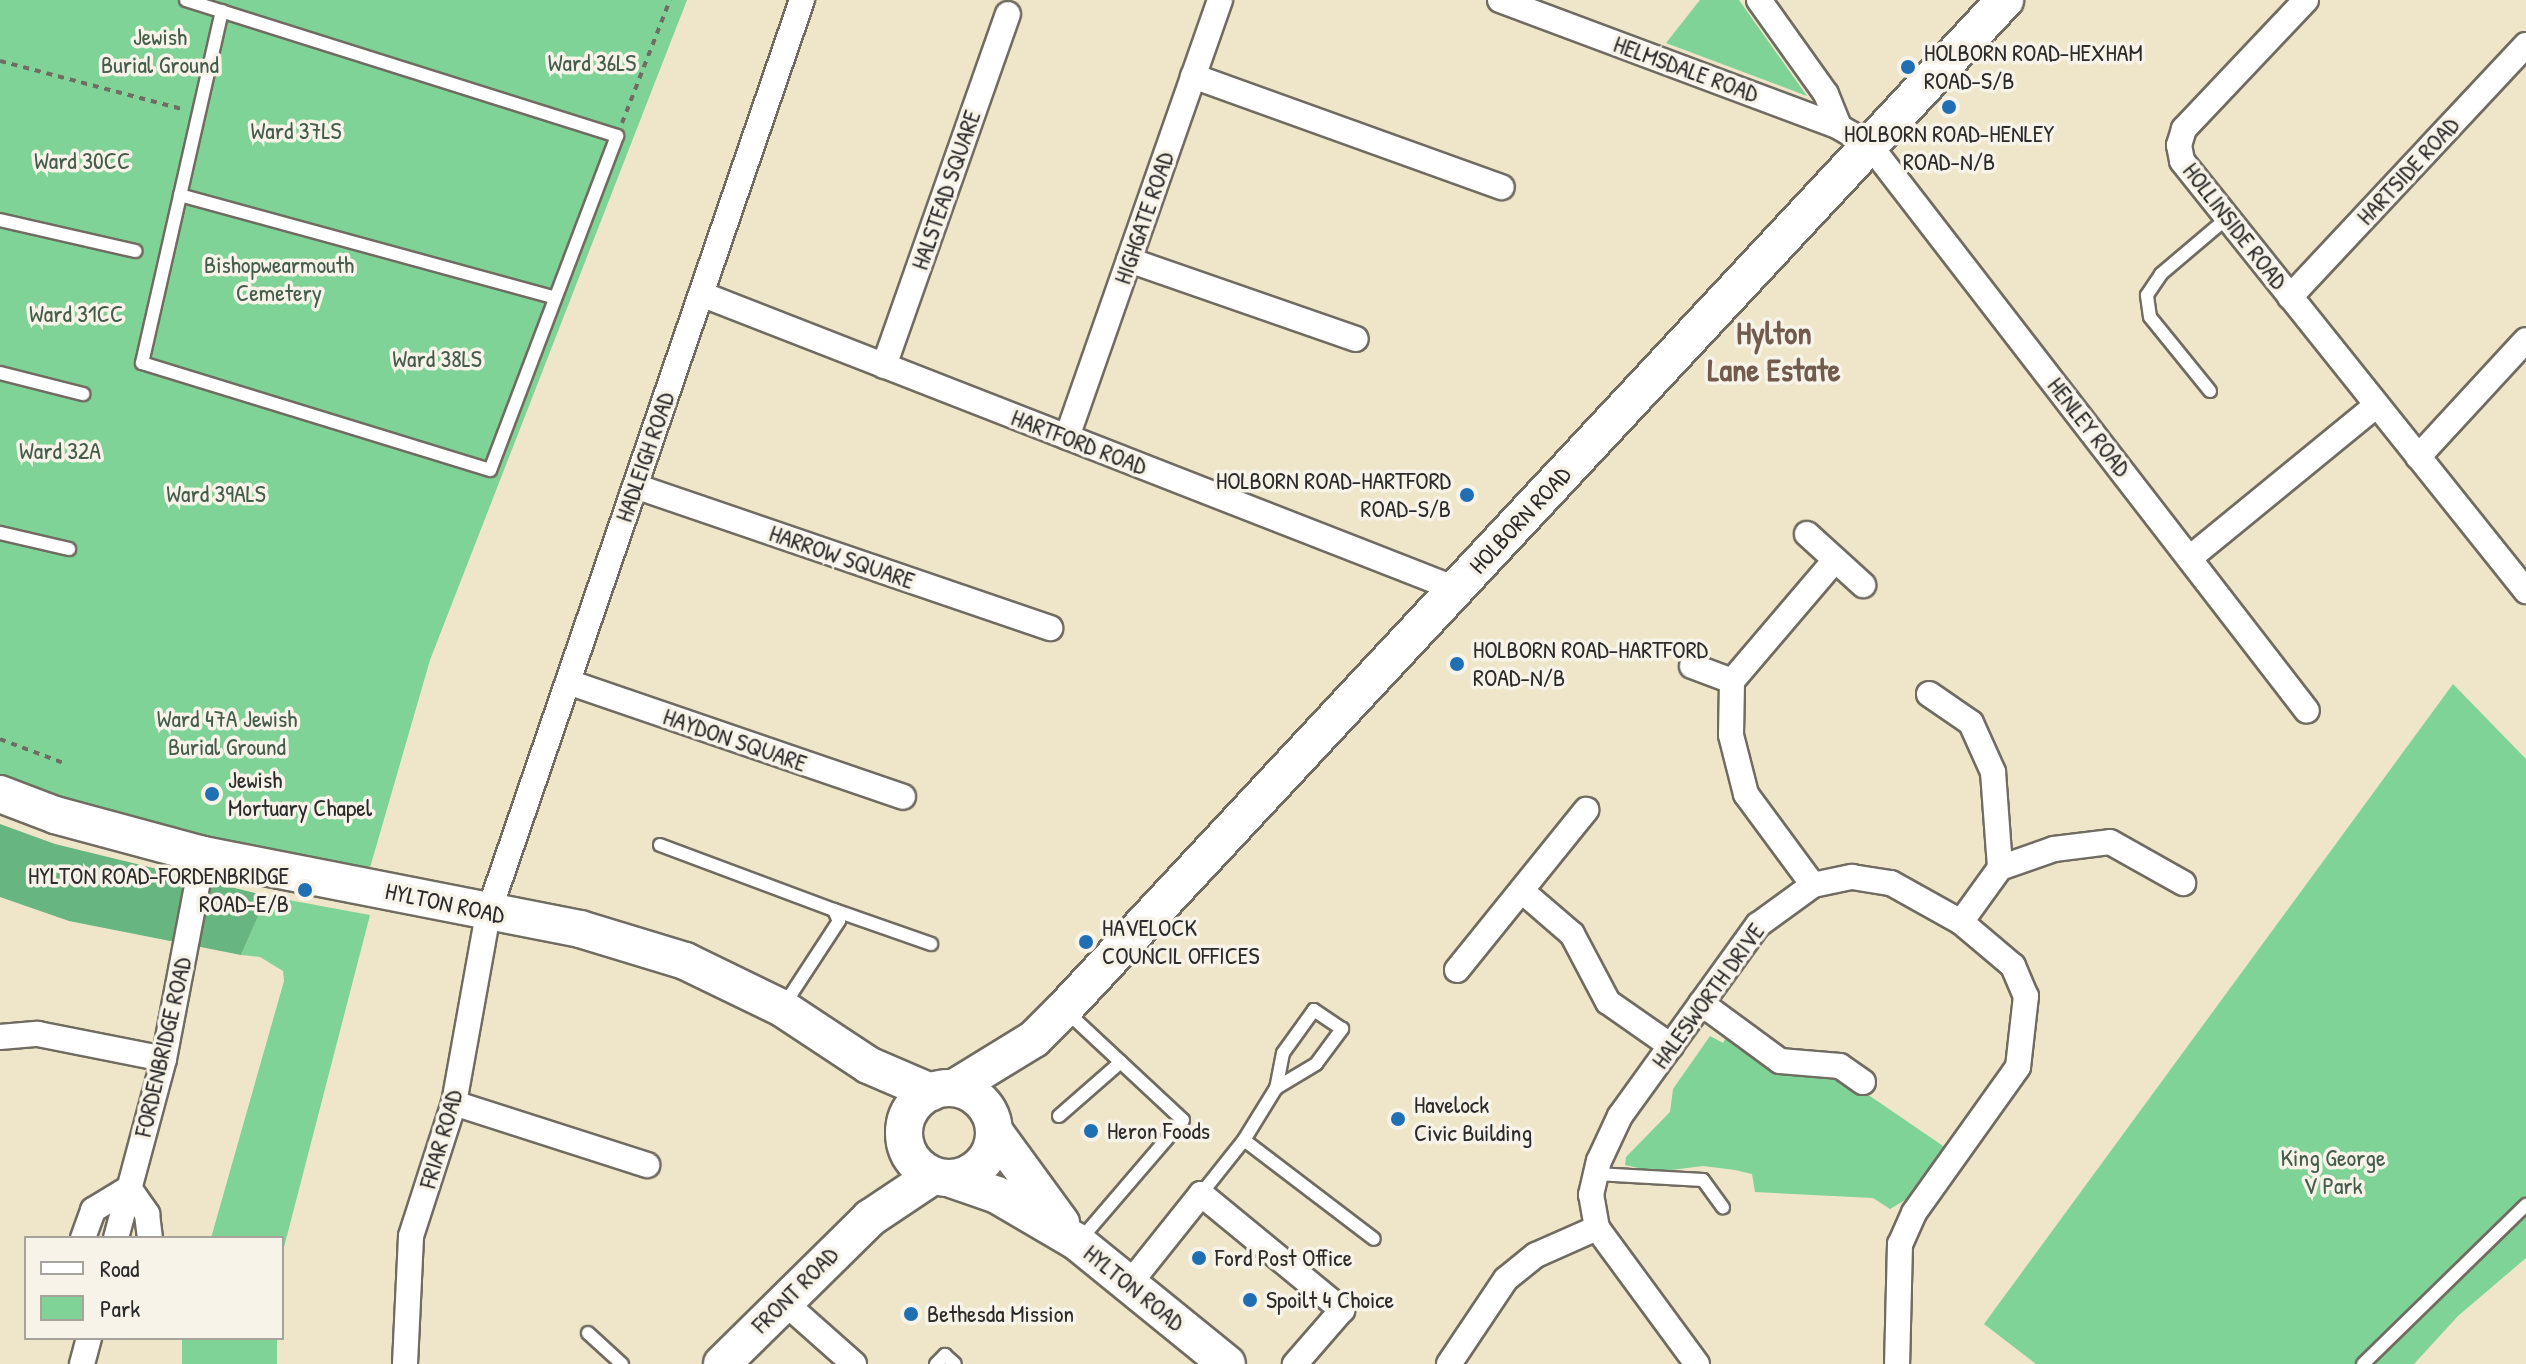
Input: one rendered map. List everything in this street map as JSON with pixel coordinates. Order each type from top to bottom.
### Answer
[{"type":"main road","name":"HOLBORN ROAD","points":[[942,1090],[1034,1039],[1064,1009],[1456,589],[1854,136],[2005,0]]},
{"type":"main road","name":"HYLTON ROAD","points":[[0,794],[55,815],[203,855],[488,914],[580,929],[685,961],[782,1008],[868,1065],[942,1090]]},
{"type":"main road","name":"HOLBORN ROAD","points":[[993,1125],[1034,1039]]},
{"type":"main road","name":"HYLTON ROAD","points":[[868,1065],[905,1136]]},
{"type":"main road","points":[[942,1090],[970,1093],[993,1125],[982,1164],[942,1177],[916,1165],[905,1136],[918,1099],[942,1090]]},
{"type":"main road","name":"HYLTON ROAD","points":[[993,1125],[1077,1242]]},
{"type":"main road","name":"FRONT ROAD","points":[[870,1218],[905,1136]]},
{"type":"main road","name":"HYLTON ROAD","points":[[942,1177],[997,1195],[1077,1242],[1227,1364]]},
{"type":"main road","name":"FRONT ROAD","points":[[722,1364],[870,1218],[942,1177]]},
{"type":"street","name":"HADLEIGH ROAD","points":[[488,914],[802,0]]},
{"type":"street","name":"HIGHGATE ROAD","points":[[1067,437],[1220,0]]},
{"type":"street","name":"HELMSDALE ROAD","points":[[1500,0],[1854,136]]},
{"type":"street","name":"HENLEY ROAD","points":[[1759,0],[1854,136],[2191,557],[2307,711]]},
{"type":"street","name":"HOLLINSIDE ROAD","points":[[2306,0],[2181,137],[2182,161],[2526,591]]},
{"type":"street","name":"HALSTEAD SQUARE","points":[[884,366],[1008,14]]},
{"type":"street","name":"HARTSIDE ROAD","points":[[2290,297],[2526,45]]},
{"type":"street","points":[[1193,76],[1502,187]]},
{"type":"street","points":[[1129,260],[1356,339]]},
{"type":"street","name":"HARTFORD ROAD","points":[[701,294],[1456,589]]},
{"type":"street","points":[[2418,457],[2526,340]]},
{"type":"street","points":[[2191,557],[2377,405]]},
{"type":"street","name":"HARROW SQUARE","points":[[635,486],[1050,628]]},
{"type":"street","points":[[1807,534],[1863,585]]},
{"type":"street","points":[[1813,885],[1746,794],[1731,735],[1732,681],[1835,560]]},
{"type":"street","points":[[1692,666],[1732,681]]},
{"type":"street","name":"HAYDON SQUARE","points":[[568,682],[903,797]]},
{"type":"street","points":[[1929,694],[1971,723],[1993,772],[2000,868]]},
{"type":"street","points":[[1457,970],[1586,810]]},
{"type":"street","points":[[1961,922],[2000,868],[2054,849],[2110,842],[2183,883]]},
{"type":"street","name":"FORDENBRIDGE ROAD","points":[[117,1236],[164,1059],[203,855]]},
{"type":"street","name":"HALESWORTH DRIVE","points":[[1697,1364],[1597,1228],[1591,1195],[1596,1174],[1620,1116],[1758,925],[1813,885],[1852,877],[1891,883],[1961,922],[2013,966],[2026,996],[2026,1027],[2018,1067],[2002,1095],[1914,1213],[1900,1244],[1897,1364]]},
{"type":"street","points":[[1522,891],[1572,934],[1608,1002],[1671,1046]]},
{"type":"street","name":"FRIAR ROAD","points":[[405,1364],[411,1236],[454,1103],[488,914]]},
{"type":"street","points":[[1701,1003],[1780,1061],[1840,1066],[1863,1082]]},
{"type":"street","points":[[0,1037],[38,1034],[164,1059]]},
{"type":"street","points":[[454,1103],[647,1165]]},
{"type":"street","points":[[84,1236],[93,1210],[129,1188],[147,1214],[150,1236]]},
{"type":"street","points":[[1130,1283],[1201,1194],[1342,1310],[1295,1364]]},
{"type":"street","points":[[1449,1364],[1506,1279],[1536,1255],[1597,1228]]},
{"type":"street","points":[[783,1301],[854,1364]]},
{"type":"street","points":[[82,1364],[88,1340]]},
{"type":"lane","points":[[186,0],[222,11],[617,136],[553,297],[490,470],[142,363],[222,11]]},
{"type":"lane","points":[[180,195],[553,297]]},
{"type":"lane","points":[[2210,391],[2150,317],[2147,295],[2161,274],[2227,218]]},
{"type":"lane","points":[[0,220],[135,251]]},
{"type":"lane","points":[[0,373],[83,394]]},
{"type":"lane","points":[[0,533],[69,549]]},
{"type":"lane","points":[[660,845],[931,944]]},
{"type":"lane","points":[[782,1008],[839,921],[834,910]]},
{"type":"lane","points":[[1064,1009],[1183,1120],[1077,1242]]},
{"type":"lane","points":[[1201,1194],[1244,1140],[1276,1088],[1283,1053],[1314,1010],[1342,1029],[1316,1064],[1276,1088]]},
{"type":"lane","points":[[1059,1116],[1121,1062]]},
{"type":"lane","points":[[1244,1140],[1374,1239]]},
{"type":"lane","points":[[1596,1174],[1703,1180],[1723,1208]]},
{"type":"lane","points":[[2363,1364],[2526,1205]]},
{"type":"lane","points":[[588,1333],[622,1364]]},
{"type":"lane","points":[[936,1364],[945,1355],[955,1364]]},
{"type":"path","points":[[617,136],[670,0]]},
{"type":"path","points":[[0,61],[199,114]]},
{"type":"path","points":[[0,739],[66,764]]},
{"type":"green space","name":"Bishopwearmouth Cemetery","points":[[0,0],[687,0],[430,660],[365,885],[0,794]]},
{"type":"green space","points":[[1700,0],[1739,0],[1807,96],[1666,43]]},
{"type":"green space","name":"King George V Park","points":[[2453,684],[2526,759],[2526,1258],[2458,1316],[2414,1364],[2036,1364],[1984,1324]]},
{"type":"green space","points":[[0,824],[55,844],[267,896],[241,955],[69,921],[0,897]]},
{"type":"green space","points":[[267,896],[370,915],[284,1247],[284,1236],[212,1236],[284,981],[283,971],[260,957],[241,955]]},
{"type":"green space","points":[[1729,1032],[1777,1070],[1845,1079],[1946,1148],[1912,1196],[1890,1209],[1873,1198],[1755,1192],[1752,1174],[1735,1170],[1703,1166],[1655,1172],[1625,1165],[1626,1157],[1670,1112],[1673,1089],[1710,1036],[1723,1043]]},
{"type":"green space","points":[[182,1340],[277,1340],[277,1364],[182,1364]]},
{"type":"place","name":"HOLBORN ROAD-HEXHAM ROAD-S/B","points":[[1908,67]]},
{"type":"place","name":"HOLBORN ROAD-HENLEY ROAD-N/B","points":[[1949,107]]},
{"type":"place","name":"HOLBORN ROAD-HARTFORD ROAD-S/B","points":[[1467,495]]},
{"type":"place","name":"HOLBORN ROAD-HARTFORD ROAD-N/B","points":[[1457,664]]},
{"type":"place","name":"Jewish Mortuary Chapel","points":[[212,794]]},
{"type":"place","name":"HYLTON ROAD-FORDENBRIDGE ROAD-E/B","points":[[305,890]]},
{"type":"place","name":"HAVELOCK COUNCIL OFFICES","points":[[1086,942]]},
{"type":"place","name":"Havelock Civic Building","points":[[1398,1119]]},
{"type":"place","name":"Heron Foods","points":[[1091,1131]]},
{"type":"place","name":"Ford Post Office","points":[[1199,1258]]},
{"type":"place","name":"Spoilt 4 Choice","points":[[1250,1300]]},
{"type":"place","name":"Bethesda Mission","points":[[911,1314]]},
{"type":"district","name":"Hylton Lane Estate","points":[[1774,352]]},
{"type":"park label","name":"Jewish Burial Ground","points":[[160,51]]},
{"type":"park label","name":"Ward 36LS","points":[[592,63]]},
{"type":"park label","name":"Ward 37LS","points":[[296,131]]},
{"type":"park label","name":"Ward 30CC","points":[[82,161]]},
{"type":"park label","name":"Ward 31CC","points":[[76,314]]},
{"type":"park label","name":"Ward 38LS","points":[[437,359]]},
{"type":"park label","name":"Ward 32A","points":[[60,451]]},
{"type":"park label","name":"Ward 39ALS","points":[[216,494]]},
{"type":"park label","name":"Ward 47A Jewish Burial Ground","points":[[227,733]]}]
